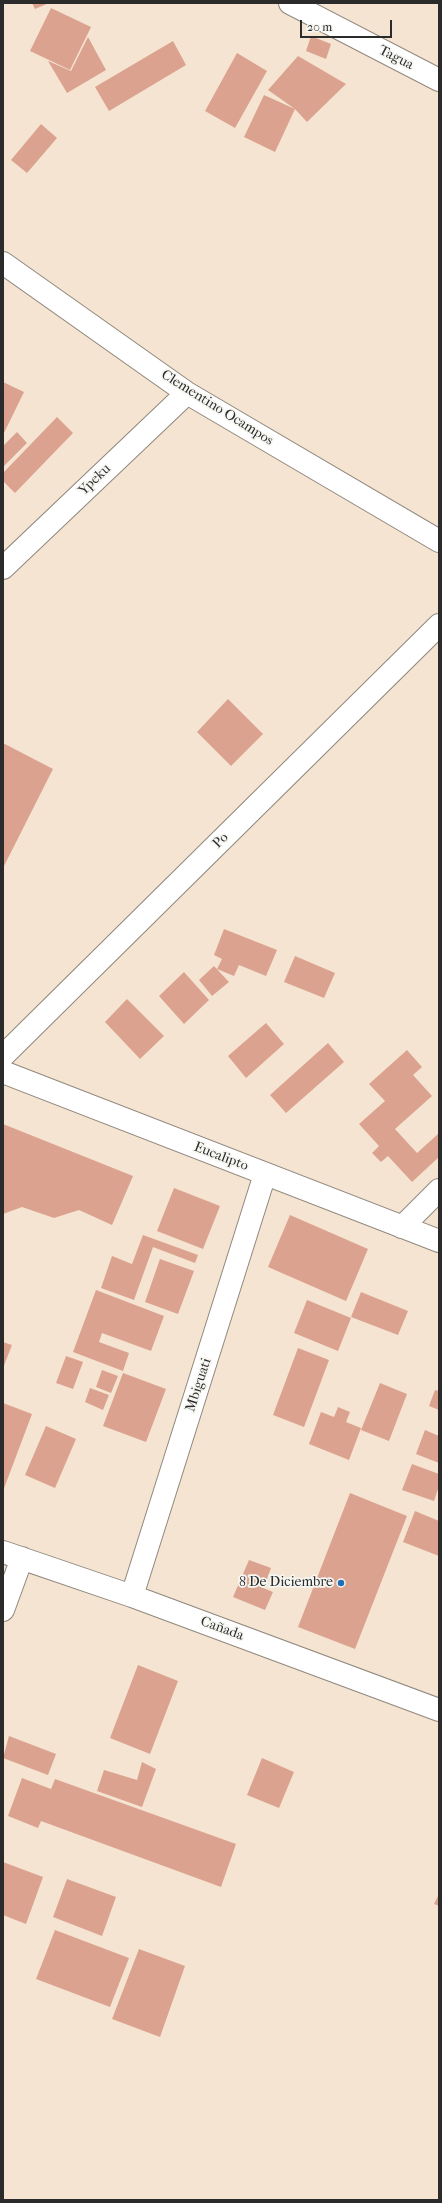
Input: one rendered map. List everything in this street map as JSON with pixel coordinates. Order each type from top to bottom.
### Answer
[{"type":"street","name":"Tagua","points":[[290,3],[439,80]]},
{"type":"street","name":"Clementino Ocampos","points":[[3,263],[187,392],[439,541]]},
{"type":"street","name":"Ypeku","points":[[3,568],[187,392]]},
{"type":"street","name":"Po","points":[[3,1056],[439,625]]},
{"type":"street","name":"Eucalipto","points":[[3,1072],[439,1241]]},
{"type":"street","name":"Mbiguati","points":[[132,1596],[265,1174]]},
{"type":"street","points":[[402,1227],[439,1190]]},
{"type":"street","points":[[3,1610],[12,1555]]},
{"type":"street","name":"Cañada","points":[[12,1555],[132,1596],[439,1710]]},
{"type":"building","points":[[32,3],[49,3],[35,9]]},
{"type":"building","points":[[51,8],[91,27],[70,70],[30,51]]},
{"type":"building","points":[[311,36],[331,44],[326,59],[306,51]]},
{"type":"building","points":[[88,37],[106,70],[67,93],[48,61],[71,71]]},
{"type":"building","points":[[173,41],[186,65],[109,111],[95,87]]},
{"type":"building","points":[[237,53],[267,71],[235,128],[205,111]]},
{"type":"building","points":[[298,56],[346,84],[307,122],[295,109],[268,90]]},
{"type":"building","points":[[264,95],[295,109],[275,152],[244,137]]},
{"type":"building","points":[[41,124],[57,138],[27,173],[11,160]]},
{"type":"building","points":[[3,382],[24,392],[3,435]]},
{"type":"building","points":[[57,417],[73,433],[15,493],[3,481],[3,473]]},
{"type":"building","points":[[17,432],[27,443],[3,467],[3,446]]},
{"type":"building","points":[[228,699],[263,734],[231,766],[197,732]]},
{"type":"building","points":[[3,743],[53,769],[3,868]]},
{"type":"building","points":[[224,929],[277,950],[266,976],[239,965],[234,976],[217,969],[222,959],[214,955]]},
{"type":"building","points":[[295,956],[335,973],[324,998],[284,982]]},
{"type":"building","points":[[214,966],[229,982],[212,996],[199,980]]},
{"type":"building","points":[[184,972],[209,1000],[184,1024],[159,996]]},
{"type":"building","points":[[127,999],[164,1036],[140,1059],[105,1022]]},
{"type":"building","points":[[266,1023],[284,1044],[246,1078],[228,1056]]},
{"type":"building","points":[[328,1043],[344,1062],[286,1113],[270,1095]]},
{"type":"building","points":[[407,1050],[422,1067],[413,1075],[432,1096],[395,1129],[417,1153],[438,1134],[439,1135],[439,1157],[412,1182],[388,1156],[381,1162],[372,1153],[379,1146],[359,1124],[385,1101],[369,1084]]},
{"type":"building","points":[[3,1124],[133,1176],[112,1225],[79,1210],[54,1218],[22,1207],[3,1214]]},
{"type":"building","points":[[174,1188],[220,1206],[203,1249],[157,1231]]},
{"type":"building","points":[[290,1215],[368,1249],[346,1301],[268,1267]]},
{"type":"building","points":[[143,1235],[198,1255],[195,1263],[153,1247],[134,1300],[101,1288],[112,1256],[132,1264]]},
{"type":"building","points":[[160,1259],[194,1271],[178,1314],[145,1302]]},
{"type":"building","points":[[96,1290],[164,1316],[151,1351],[102,1333],[99,1342],[129,1353],[123,1371],[73,1352]]},
{"type":"building","points":[[361,1292],[408,1311],[398,1335],[351,1317]]},
{"type":"building","points":[[307,1300],[351,1318],[338,1351],[294,1333]]},
{"type":"building","points":[[3,1342],[12,1345],[3,1368]]},
{"type":"building","points":[[298,1348],[329,1360],[304,1427],[273,1415]]},
{"type":"building","points":[[66,1356],[83,1362],[73,1389],[56,1383]]},
{"type":"building","points":[[102,1370],[118,1376],[111,1393],[96,1387]]},
{"type":"building","points":[[123,1373],[166,1389],[146,1442],[103,1426]]},
{"type":"building","points":[[380,1383],[407,1394],[389,1441],[361,1430]]},
{"type":"building","points":[[90,1388],[109,1395],[103,1410],[85,1402]]},
{"type":"building","points":[[435,1390],[439,1391],[439,1410],[429,1406]]},
{"type":"building","points":[[3,1403],[32,1414],[3,1491]]},
{"type":"building","points":[[338,1407],[350,1412],[346,1422],[361,1428],[349,1460],[309,1444],[321,1412],[334,1417]]},
{"type":"building","points":[[46,1426],[76,1439],[55,1488],[25,1475]]},
{"type":"building","points":[[425,1430],[439,1436],[439,1463],[416,1454]]},
{"type":"building","points":[[412,1464],[439,1474],[439,1486],[434,1501],[402,1490]]},
{"type":"building","points":[[350,1493],[407,1516],[355,1649],[298,1627]]},
{"type":"building","points":[[415,1511],[439,1521],[439,1556],[403,1542]]},
{"type":"building","points":[[249,1560],[271,1568],[264,1587],[244,1580],[273,1592],[265,1610],[233,1597]]},
{"type":"building","points":[[138,1665],[178,1681],[150,1754],[110,1738]]},
{"type":"building","points":[[9,1736],[56,1754],[48,1775],[3,1758]]},
{"type":"building","points":[[262,1758],[294,1772],[279,1808],[247,1795]]},
{"type":"building","points":[[142,1762],[156,1769],[142,1807],[97,1791],[104,1770],[137,1780]]},
{"type":"building","points":[[22,1778],[51,1789],[55,1779],[236,1844],[221,1887],[41,1821],[38,1828],[8,1816]]},
{"type":"building","points":[[3,1862],[43,1877],[26,1924],[3,1915]]},
{"type":"building","points":[[67,1879],[116,1897],[102,1936],[53,1917]]},
{"type":"building","points":[[439,1894],[439,1906],[434,1904]]},
{"type":"building","points":[[55,1930],[129,1958],[110,2007],[36,1979]]},
{"type":"building","points":[[139,1949],[185,1966],[160,2037],[112,2019]]},
{"type":"place","name":"8 De Diciembre","points":[[341,1583]]}]
